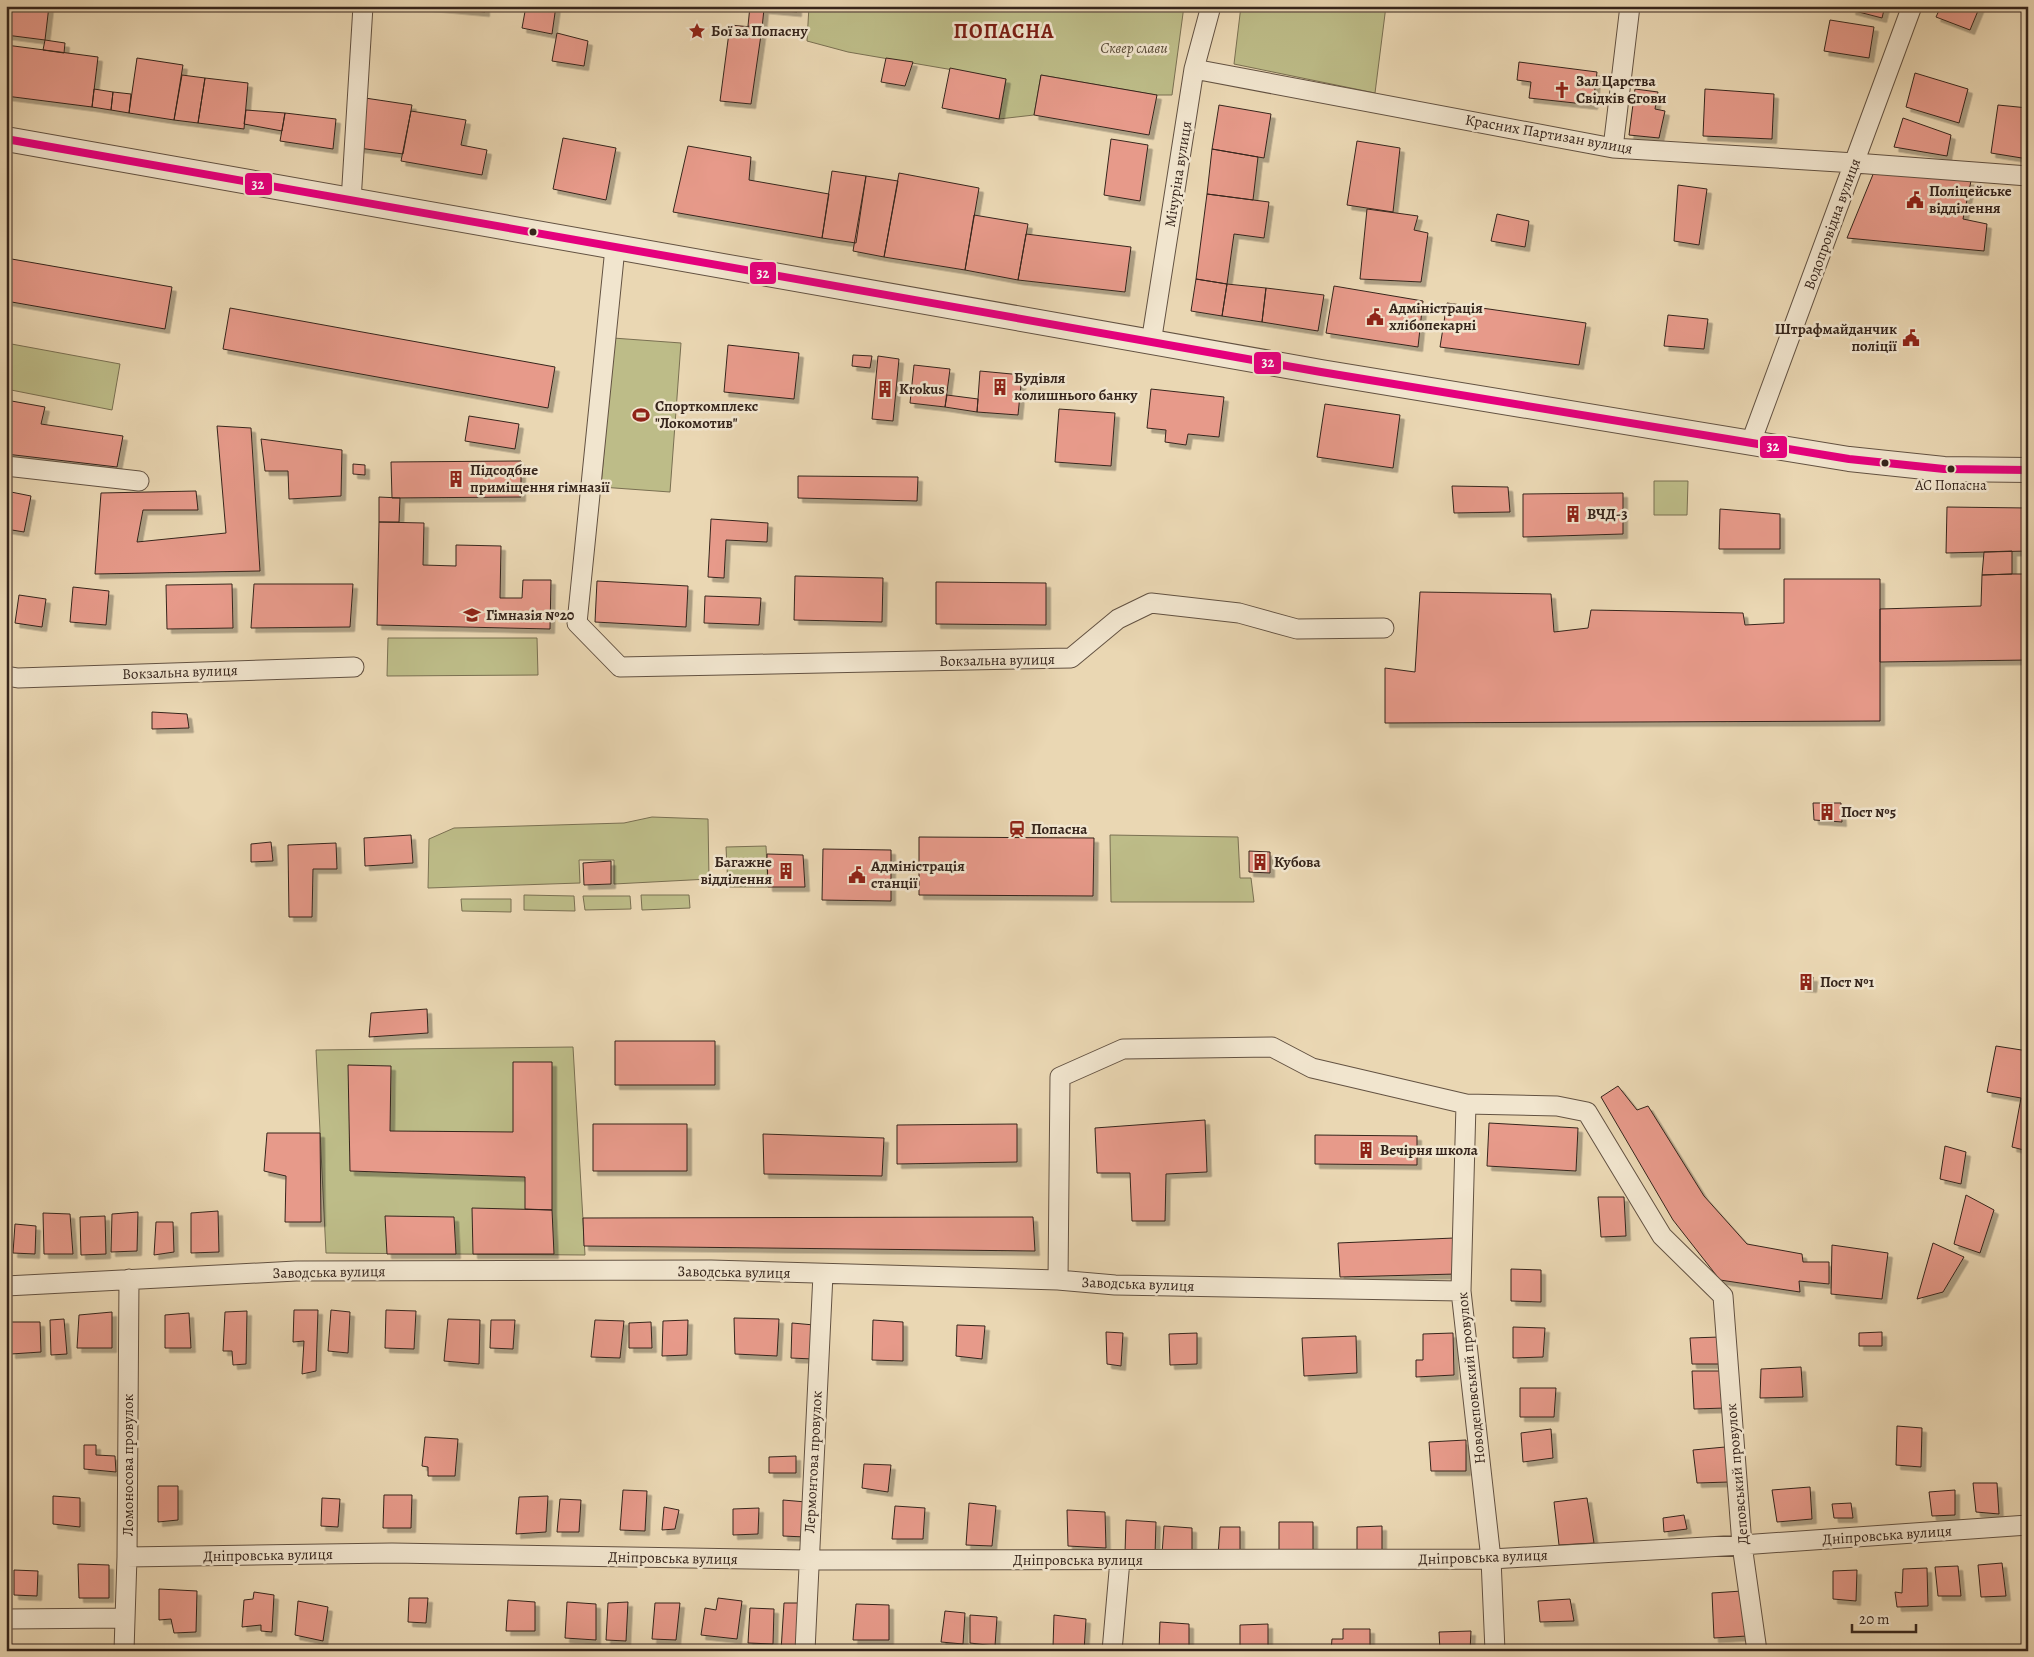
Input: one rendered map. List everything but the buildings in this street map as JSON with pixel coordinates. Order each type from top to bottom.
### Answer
[{"type":"street","points":[[351,201],[363,6]]},
{"type":"street","name":"Мічуріна вулиця","points":[[1151,342],[1194,69],[1211,6]]},
{"type":"street","points":[[1613,148],[1630,6]]},
{"type":"street","name":"Водопровідна вулиця","points":[[1751,442],[1912,6]]},
{"type":"street","name":"Красних Партизан вулиця","points":[[1194,69],[1613,148],[2028,176]]},
{"type":"street","points":[[6,139],[1321,372],[1849,459],[1944,469],[2028,470]]},
{"type":"street","name":"Вокзальна вулиця","points":[[616,248],[577,623],[620,667],[1071,658],[1118,619],[1150,603],[1238,613],[1296,628],[1384,628]]},
{"type":"street","points":[[6,466],[139,481]]},
{"type":"street","name":"Вокзальна вулиця","points":[[6,676],[18,678],[354,667]]},
{"type":"street","points":[[1058,1280],[1060,1077],[1123,1049],[1272,1047],[1312,1068],[1466,1104]]},
{"type":"street","name":"Новодеповський провулок","points":[[1466,1104],[1461,1291],[1491,1559],[1495,1651]]},
{"type":"street","name":"Деповський провулок","points":[[1466,1104],[1556,1106],[1587,1112],[1662,1236],[1723,1296],[1742,1545],[1757,1651]]},
{"type":"street","name":"Заводська вулиця","points":[[6,1286],[296,1271],[711,1270],[1058,1280],[1115,1285],[1461,1291]]},
{"type":"street","name":"Лермонтова провулок","points":[[805,1651],[823,1274]]},
{"type":"street","name":"Ломоносова провулок","points":[[124,1651],[128,1557],[129,1279]]},
{"type":"street","name":"Дніпровська вулиця","points":[[128,1557],[392,1553],[808,1560],[1491,1559],[1742,1545],[2028,1524]]},
{"type":"street","points":[[1112,1651],[1120,1560]]},
{"type":"street","points":[[6,1619],[125,1618]]},
{"type":"green space","name":"Сквер слави","points":[[809,6],[1184,6],[1172,95],[1156,95],[1041,75],[1034,115],[999,119],[1006,79],[848,52],[807,41]]},
{"type":"green space","points":[[1241,6],[1386,6],[1375,93],[1234,64]]},
{"type":"green space","name":"Спорткомплекс \"Локомотив\"","points":[[613,338],[681,343],[670,492],[601,487]]},
{"type":"green space","points":[[6,343],[120,364],[112,410],[6,389]]},
{"type":"green space","points":[[1654,481],[1688,481],[1687,515],[1654,515]]},
{"type":"green space","points":[[388,638],[537,638],[538,675],[387,676]]},
{"type":"green space","points":[[652,817],[708,819],[709,879],[614,884],[614,860],[579,860],[580,883],[428,888],[429,839],[454,828],[624,823]]},
{"type":"green space","points":[[1110,835],[1238,837],[1240,878],[1251,878],[1254,902],[1111,902]]},
{"type":"green space","points":[[766,846],[768,887],[728,887],[726,847]]},
{"type":"green space","points":[[524,895],[574,896],[575,911],[524,910]]},
{"type":"green space","points":[[641,895],[689,895],[690,908],[642,910]]},
{"type":"green space","points":[[583,896],[630,896],[631,909],[585,910]]},
{"type":"green space","points":[[461,899],[511,899],[511,912],[462,911]]},
{"type":"green space","points":[[573,1047],[585,1255],[326,1253],[316,1050]]},
{"type":"transit line","name":"32","points":[[6,139],[1321,372],[1849,459],[1944,469],[2028,470]]},
{"type":"place","name":"Бої за Попасну","points":[[697,31]]},
{"type":"place","name":"Зал Царства Свідків Єгови","points":[[1562,90]]},
{"type":"place","name":"Поліцейське відділення","points":[[1915,200]]},
{"type":"place","name":"Адміністрація хлібопекарні","points":[[1375,317]]},
{"type":"place","name":"Штрафмайданчик поліції","points":[[1911,338]]},
{"type":"place","name":"Будівля колишнього банку","points":[[1000,387]]},
{"type":"place","name":"Krokus","points":[[885,389]]},
{"type":"place","name":"Спорткомплекс \"Локомотив\"","points":[[641,415]]},
{"type":"place","name":"АС Попасна","points":[[1951,469]]},
{"type":"place","name":"Підсодбне приміщення гімназії","points":[[456,479]]},
{"type":"place","name":"ВЧД-3","points":[[1573,514]]},
{"type":"place","name":"Гімназія №20","points":[[472,615]]},
{"type":"place","name":"Пост №5","points":[[1827,812]]},
{"type":"place","name":"Попасна","points":[[1017,829]]},
{"type":"place","name":"Кубова","points":[[1260,862]]},
{"type":"place","name":"Багажне відділення","points":[[786,871]]},
{"type":"place","name":"Адміністрація станції","points":[[857,875]]},
{"type":"place","name":"Пост №1","points":[[1806,982]]},
{"type":"place","name":"Вечірня школа","points":[[1366,1150]]},
{"type":"district","name":"ПОПАСНА","points":[[1004,31]]}]
